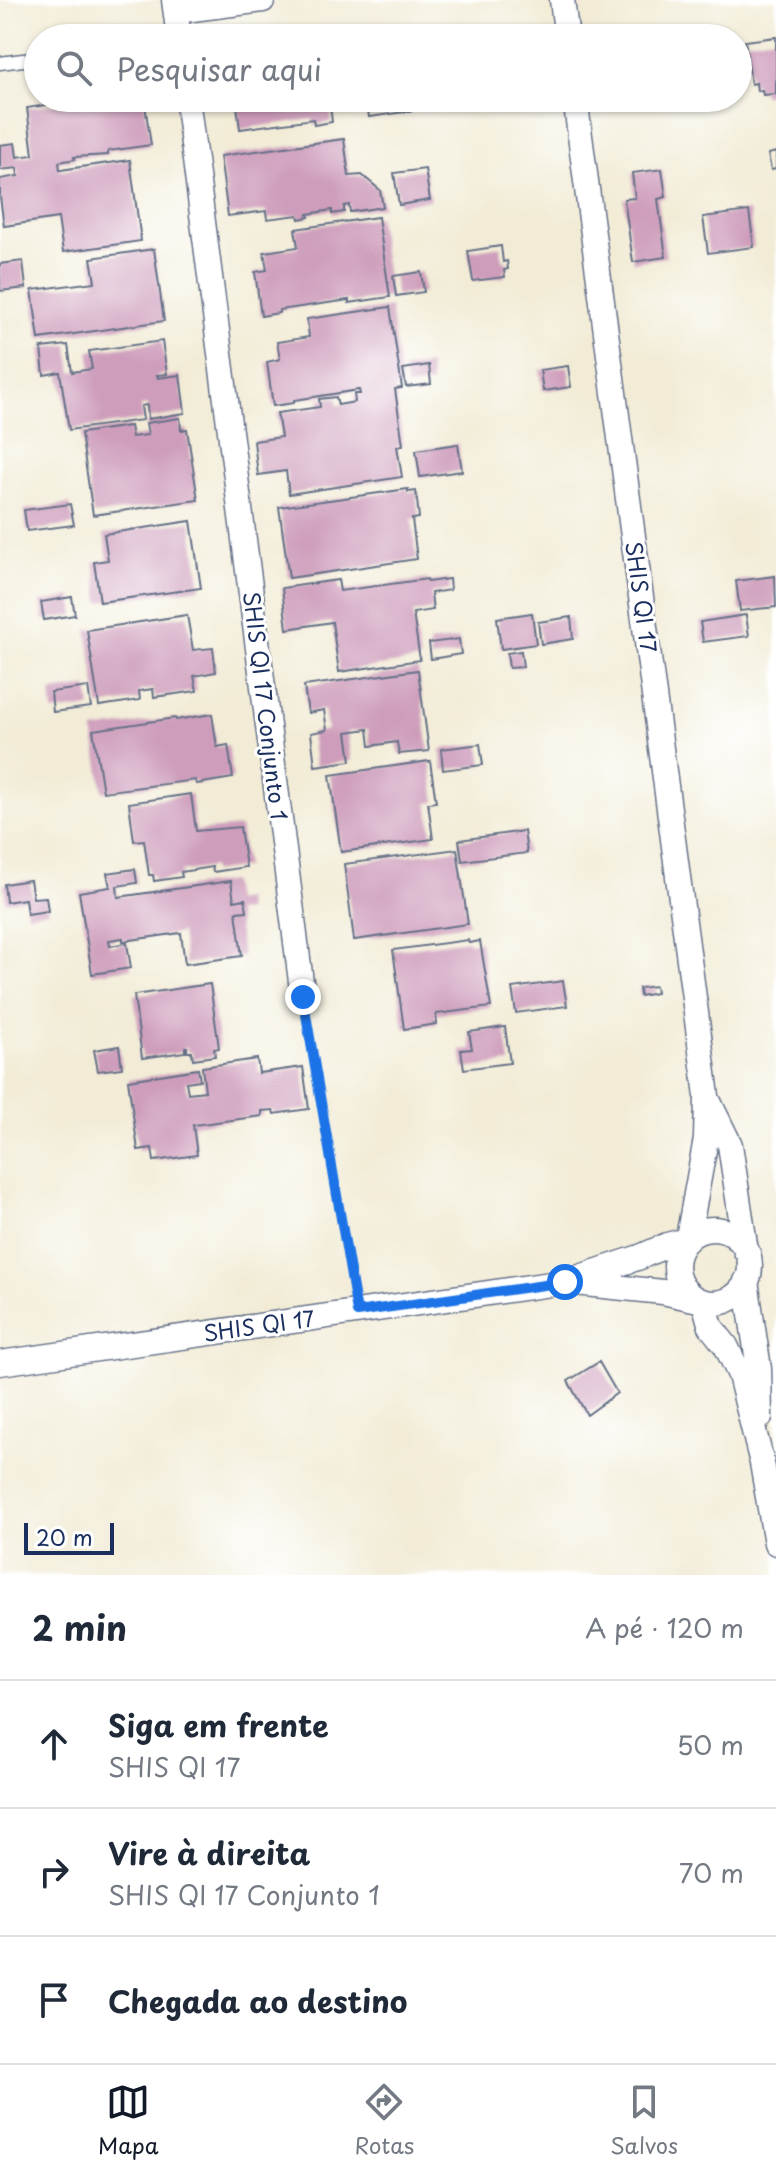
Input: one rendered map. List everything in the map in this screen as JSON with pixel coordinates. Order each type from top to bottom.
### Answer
[{"type":"street","points":[[175,5],[263,0]]},
{"type":"street","points":[[562,0],[565,24]]},
{"type":"street","name":"SHIS QI 17 Conjunto 1","points":[[189,112],[303,997]]},
{"type":"street","name":"SHIS QI 17","points":[[0,1363],[565,1282],[688,1239],[706,1139],[707,1096],[577,112]]},
{"type":"street","name":"SHIS QI 17","points":[[707,1096],[730,1145],[746,1251]]},
{"type":"street","points":[[762,1463],[759,1369],[746,1281],[750,1266],[740,1242],[731,1234],[709,1229],[688,1239],[678,1254],[676,1271],[682,1287],[699,1300],[711,1327],[726,1346],[740,1375],[762,1463],[776,1543]]},
{"type":"street","points":[[699,1300],[724,1301],[733,1297],[746,1281]]},
{"type":"street","name":"SHIS QI 17","points":[[565,1282],[663,1292],[699,1300]]},
{"type":"lane","points":[[0,63],[24,60]]},
{"type":"path","points":[[303,997],[357,1312]]},
{"type":"building","points":[[776,37],[776,94],[763,95],[762,90],[757,91],[756,83],[752,84],[752,40]]},
{"type":"building","points":[[28,112],[146,112],[151,145],[59,162],[60,170],[130,160],[141,241],[63,252],[58,218],[4,226],[0,179],[18,176],[17,168],[0,170],[0,145],[15,143],[17,157],[33,155]]},
{"type":"building","points":[[238,112],[331,112],[332,122],[314,125],[313,119],[240,129]]},
{"type":"building","points":[[368,112],[405,112],[369,117]]},
{"type":"building","points":[[344,139],[349,176],[362,175],[380,190],[383,207],[350,212],[349,205],[344,206],[344,212],[332,214],[332,210],[308,214],[309,217],[299,219],[298,215],[267,219],[266,211],[228,216],[220,156]]},
{"type":"building","points":[[776,152],[776,169],[771,170],[768,154]]},
{"type":"building","points":[[425,169],[430,200],[399,205],[394,173]]},
{"type":"building","points":[[662,169],[666,197],[658,199],[666,257],[633,262],[624,199],[635,198],[632,173]]},
{"type":"building","points":[[749,211],[754,247],[708,253],[703,217]]},
{"type":"building","points":[[378,217],[390,297],[279,310],[279,313],[261,316],[255,272],[267,270],[264,252],[298,247],[295,229]]},
{"type":"building","points":[[501,246],[503,262],[507,261],[505,277],[473,281],[468,251]]},
{"type":"building","points":[[154,249],[164,321],[39,339],[32,290],[95,282],[91,258]]},
{"type":"building","points":[[23,261],[26,288],[0,291],[0,264]]},
{"type":"building","points":[[421,272],[424,292],[396,296],[393,276]]},
{"type":"building","points":[[390,307],[402,388],[395,389],[403,445],[397,446],[402,477],[289,494],[286,471],[258,475],[254,441],[281,437],[277,413],[320,407],[319,399],[336,397],[338,405],[355,402],[354,394],[360,394],[359,390],[273,406],[267,362],[280,359],[277,342],[309,337],[307,319]]},
{"type":"building","points":[[162,341],[167,374],[157,375],[158,378],[180,375],[185,413],[148,419],[147,405],[141,406],[143,420],[69,430],[60,372],[44,375],[41,348],[68,345],[72,372],[92,369],[89,351]]},
{"type":"building","points":[[429,365],[431,384],[406,387],[403,369]]},
{"type":"building","points":[[568,366],[571,387],[543,391],[540,370]]},
{"type":"building","points":[[180,418],[181,430],[187,429],[198,500],[93,515],[81,433],[130,426],[132,437],[148,435],[146,423]]},
{"type":"building","points":[[458,444],[462,471],[420,477],[416,450]]},
{"type":"building","points":[[408,489],[408,492],[416,491],[419,518],[412,519],[417,559],[289,578],[279,507]]},
{"type":"building","points":[[70,504],[74,525],[27,531],[24,510]]},
{"type":"building","points":[[191,521],[201,588],[100,602],[94,562],[108,560],[104,534]]},
{"type":"building","points":[[775,576],[776,607],[740,611],[736,581]]},
{"type":"building","points":[[427,579],[428,582],[449,579],[450,590],[431,593],[433,610],[413,613],[420,660],[339,672],[332,622],[287,629],[282,588],[338,580],[340,591]]},
{"type":"building","points":[[72,597],[75,615],[44,620],[41,602]]},
{"type":"building","points":[[532,613],[536,644],[501,649],[497,618]]},
{"type":"building","points":[[187,615],[193,650],[213,648],[216,672],[194,676],[197,691],[154,697],[153,689],[139,691],[140,700],[99,706],[87,630]]},
{"type":"building","points":[[746,615],[749,636],[703,642],[700,622]]},
{"type":"building","points":[[571,617],[573,639],[541,644],[538,622]]},
{"type":"building","points":[[459,639],[461,654],[431,659],[429,643]]},
{"type":"building","points":[[521,651],[523,667],[509,668],[507,653]]},
{"type":"building","points":[[418,670],[429,751],[399,754],[397,742],[370,746],[368,729],[347,732],[351,761],[315,766],[311,733],[327,730],[324,710],[308,713],[304,686]]},
{"type":"building","points":[[88,687],[91,707],[53,712],[51,692]]},
{"type":"building","points":[[212,714],[217,747],[228,745],[233,778],[103,792],[93,730]]},
{"type":"building","points":[[480,744],[483,765],[443,770],[441,749]]},
{"type":"building","points":[[430,761],[436,802],[428,803],[433,839],[341,852],[330,775]]},
{"type":"building","points":[[191,794],[196,831],[240,827],[246,867],[213,872],[212,867],[181,872],[182,877],[154,881],[153,875],[149,875],[144,840],[134,841],[129,803]]},
{"type":"building","points":[[524,831],[527,853],[462,861],[459,840]]},
{"type":"building","points":[[457,849],[468,924],[354,940],[344,864]]},
{"type":"building","points":[[135,869],[137,883],[117,886],[118,897],[231,881],[234,901],[245,899],[247,911],[236,912],[242,956],[185,964],[181,933],[123,941],[123,938],[109,940],[110,946],[127,943],[131,968],[92,974],[79,892],[110,887],[107,873]]},
{"type":"building","points":[[30,880],[33,898],[46,897],[48,911],[27,914],[25,899],[6,902],[4,884]]},
{"type":"building","points":[[468,940],[469,943],[480,941],[491,1007],[436,1014],[437,1024],[404,1029],[393,950]]},
{"type":"building","points":[[563,981],[567,1006],[516,1013],[512,988]]},
{"type":"building","points":[[210,984],[219,1048],[214,1049],[215,1056],[193,1059],[192,1052],[187,1052],[185,1047],[185,1052],[142,1058],[134,995]]},
{"type":"building","points":[[655,986],[656,993],[640,996],[639,988]]},
{"type":"building","points":[[505,1027],[510,1063],[464,1069],[461,1050],[472,1049],[469,1032]]},
{"type":"building","points":[[119,1046],[122,1068],[98,1071],[94,1050]]},
{"type":"building","points":[[257,1059],[259,1073],[303,1067],[309,1109],[274,1114],[273,1110],[262,1111],[262,1116],[193,1125],[197,1155],[154,1161],[152,1148],[138,1150],[128,1080],[198,1069],[200,1080],[186,1082],[188,1093],[205,1091],[202,1067]]},
{"type":"building","points":[[599,1362],[617,1393],[587,1415],[568,1381]]},
{"type":"route","points":[[303,997],[357,1312],[565,1282]]}]
